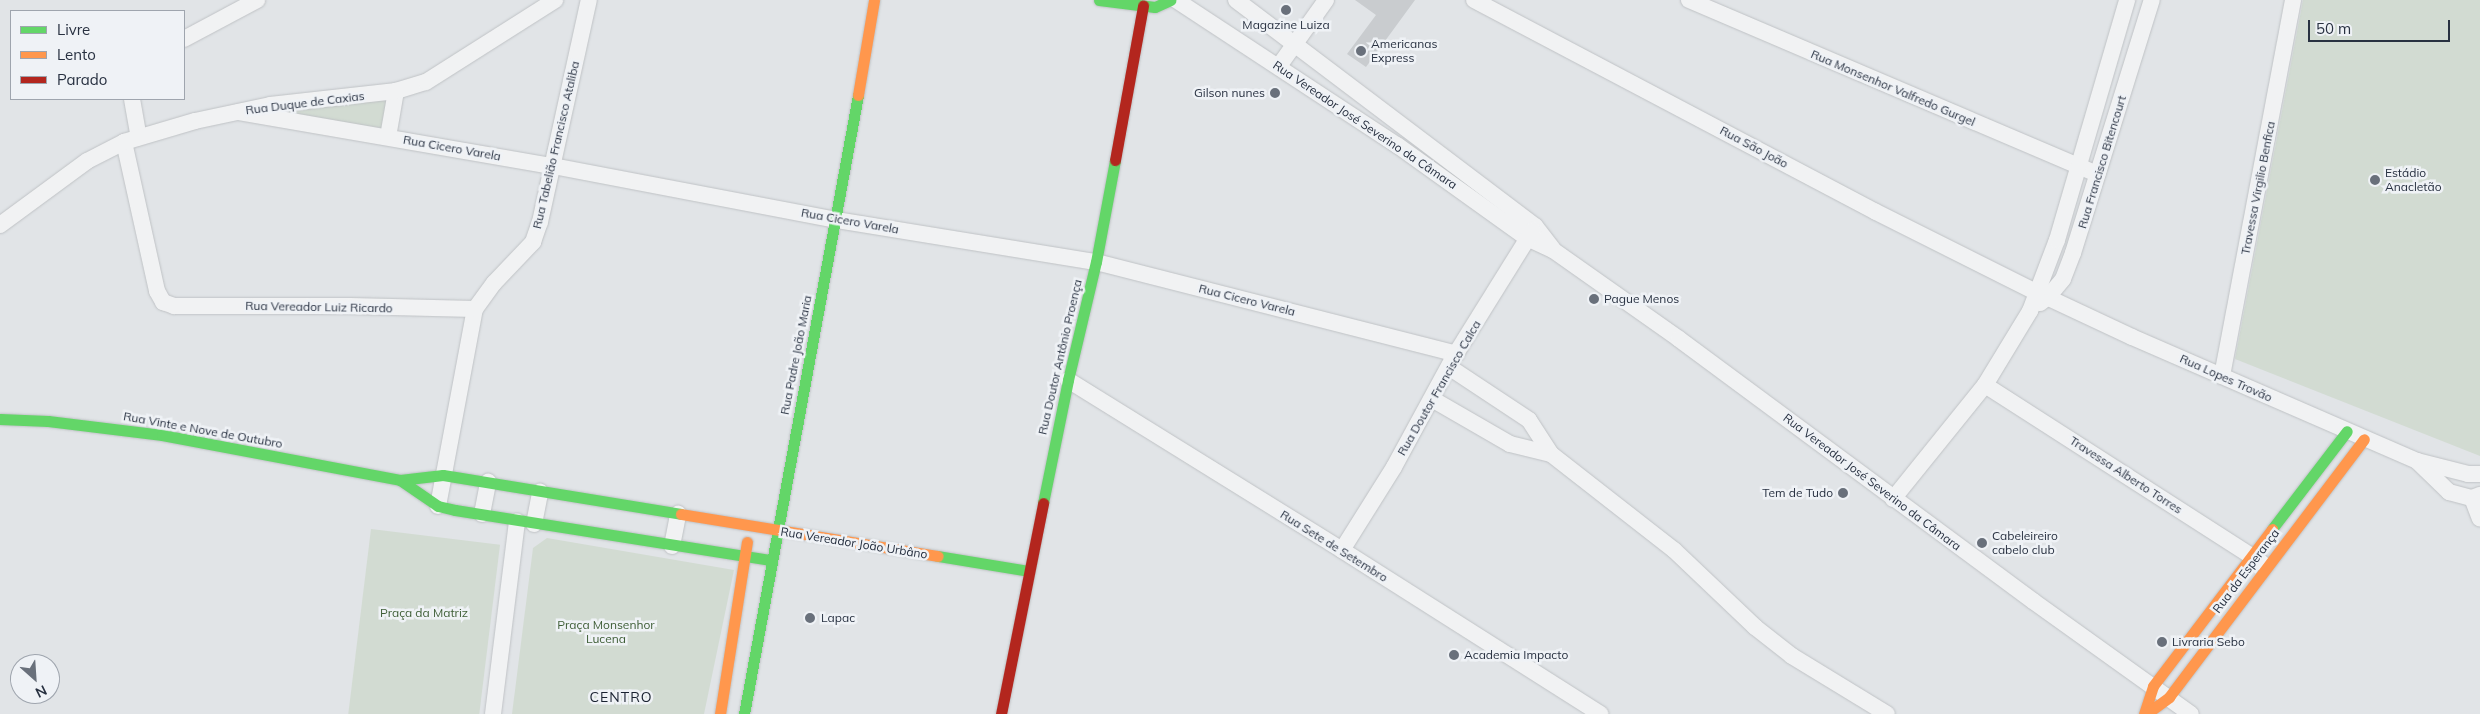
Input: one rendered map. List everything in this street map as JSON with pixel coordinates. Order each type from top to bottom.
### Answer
[{"type":"street","points":[[185,38],[257,0]]},
{"type":"street","name":"Rua Duque de Caxias","points":[[0,225],[86,161],[132,140],[270,105],[396,91],[426,82],[555,0]]},
{"type":"street","name":"Rua Tabelião Francisco Ataliba","points":[[438,506],[475,310],[494,283],[533,242],[540,222],[553,166],[589,0]]},
{"type":"street","name":"Rua Padre João Maria","points":[[744,714],[771,560],[836,220],[874,0]]},
{"type":"street","points":[[1099,0],[1155,7],[1171,0]]},
{"type":"street","name":"Rua Vereador José Severino da Câmara","points":[[1176,0],[1531,232]]},
{"type":"street","name":"Rua Vereador José Severino da Câmara","points":[[1236,0],[1408,129],[1553,250],[1679,339],[1893,499],[2192,714]]},
{"type":"street","points":[[1279,66],[1326,0]]},
{"type":"street","name":"Rua São João","points":[[1474,0],[1876,212],[2042,294]]},
{"type":"street","name":"Rua Monsenhor Valfredo Gurgel","points":[[1689,0],[2097,174]]},
{"type":"street","name":"Rua Francisco Bitencourt","points":[[2042,294],[2127,0]]},
{"type":"street","name":"Rua Francisco Bitencourt","points":[[1893,499],[1985,385],[2042,294],[2062,279],[2073,253],[2152,0]]},
{"type":"street","name":"Travessa Virgilio Benfica","points":[[2222,376],[2293,0]]},
{"type":"street","name":"Rua Doutor Antônio Proença","points":[[1000,714],[1068,380],[1096,262],[1143,6]]},
{"type":"street","points":[[388,137],[396,91]]},
{"type":"street","points":[[132,100],[132,140]]},
{"type":"street","name":"Rua Cicero Varela","points":[[239,112],[553,166],[836,220],[1096,262],[1452,360],[1529,420],[1551,454]]},
{"type":"street","points":[[1397,145],[1408,129]]},
{"type":"street","name":"Rua Vereador Luiz Ricardo","points":[[132,140],[157,291],[163,302],[174,306],[340,306],[475,310]]},
{"type":"street","name":"Rua Doutor Francisco Calca","points":[[1342,550],[1394,467],[1452,360],[1531,232]]},
{"type":"street","name":"Rua Lopes Trovão","points":[[2042,294],[2417,462]]},
{"type":"street","name":"Rua Sete de Setembro","points":[[1068,380],[1342,550],[1600,714]]},
{"type":"street","name":"Travessa Alberto Torres","points":[[1985,385],[2266,566]]},
{"type":"street","points":[[1432,399],[1510,444],[1551,454],[1674,550],[1755,628],[1792,656],[1887,714]]},
{"type":"street","name":"Rua Vinte e Nove de Outubro","points":[[0,419],[48,422],[162,435],[400,480],[443,475]]},
{"type":"street","name":"Rua da Esperança","points":[[2145,714],[2153,686],[2347,432]]},
{"type":"street","name":"Rua da Esperança","points":[[2145,714],[2169,697],[2266,566],[2364,439]]},
{"type":"street","points":[[2417,462],[2468,474],[2480,474]]},
{"type":"street","points":[[2417,462],[2449,492],[2476,496],[2480,518]]},
{"type":"street","name":"Rua Vereador João Urbâno","points":[[443,475],[1029,571]]},
{"type":"street","name":"Rua Vinte e Nove de Outubro","points":[[400,480],[438,506]]},
{"type":"street","points":[[482,514],[488,482]]},
{"type":"street","points":[[534,524],[540,492]]},
{"type":"street","points":[[438,506],[534,524],[771,560]]},
{"type":"street","points":[[672,546],[678,514]]},
{"type":"street","points":[[493,714],[517,521]]},
{"type":"street","points":[[724,713],[749,526]]},
{"type":"green space","name":"Estádio Anacletão","points":[[2303,0],[2480,0],[2480,456],[2235,359]]},
{"type":"green space","points":[[389,95],[381,128],[265,111]]},
{"type":"green space","name":"Praça da Matriz","points":[[371,529],[500,545],[479,714],[348,714]]},
{"type":"green space","name":"Praça Monsenhor Lucena","points":[[547,538],[734,570],[704,714],[512,714],[533,548]]},
{"type":"building","points":[[1355,0],[1415,0],[1366,67],[1347,54],[1376,15]]},
{"type":"traffic: fast","points":[[1099,0],[1155,7],[1171,0]]},
{"type":"traffic: fast","points":[[744,714],[858,95]]},
{"type":"traffic: fast","points":[[1043,503],[1068,380],[1096,262],[1115,160]]},
{"type":"traffic: fast","points":[[0,419],[48,421],[162,435],[400,480],[443,475],[681,514]]},
{"type":"traffic: fast","points":[[2272,529],[2347,431]]},
{"type":"traffic: fast","points":[[400,480],[438,506],[455,510],[771,560]]},
{"type":"traffic: fast","points":[[938,556],[1029,571]]},
{"type":"traffic: slow","points":[[858,95],[874,0]]},
{"type":"traffic: slow","points":[[2146,714],[2169,697],[2364,439]]},
{"type":"traffic: slow","points":[[681,514],[938,556]]},
{"type":"traffic: slow","points":[[2144,714],[2153,686],[2272,529]]},
{"type":"traffic: slow","points":[[720,714],[747,542]]},
{"type":"traffic: jam","points":[[1115,160],[1143,6]]},
{"type":"traffic: jam","points":[[1001,714],[1043,503]]},
{"type":"place","name":"Magazine Luiza","points":[[1286,10]]},
{"type":"place","name":"Americanas Express","points":[[1361,51]]},
{"type":"place","name":"Gilson nunes","points":[[1275,93]]},
{"type":"place","name":"Estádio Anacletão","points":[[2375,180]]},
{"type":"place","name":"Pague Menos","points":[[1594,299]]},
{"type":"place","name":"Tem de Tudo","points":[[1843,493]]},
{"type":"place","name":"Cabeleireiro cabelo club","points":[[1982,543]]},
{"type":"place","name":"Lapac","points":[[810,618]]},
{"type":"place","name":"Livraria Sebo","points":[[2162,642]]},
{"type":"place","name":"Academia Impacto","points":[[1454,655]]},
{"type":"district","name":"CENTRO","points":[[621,697]]}]
